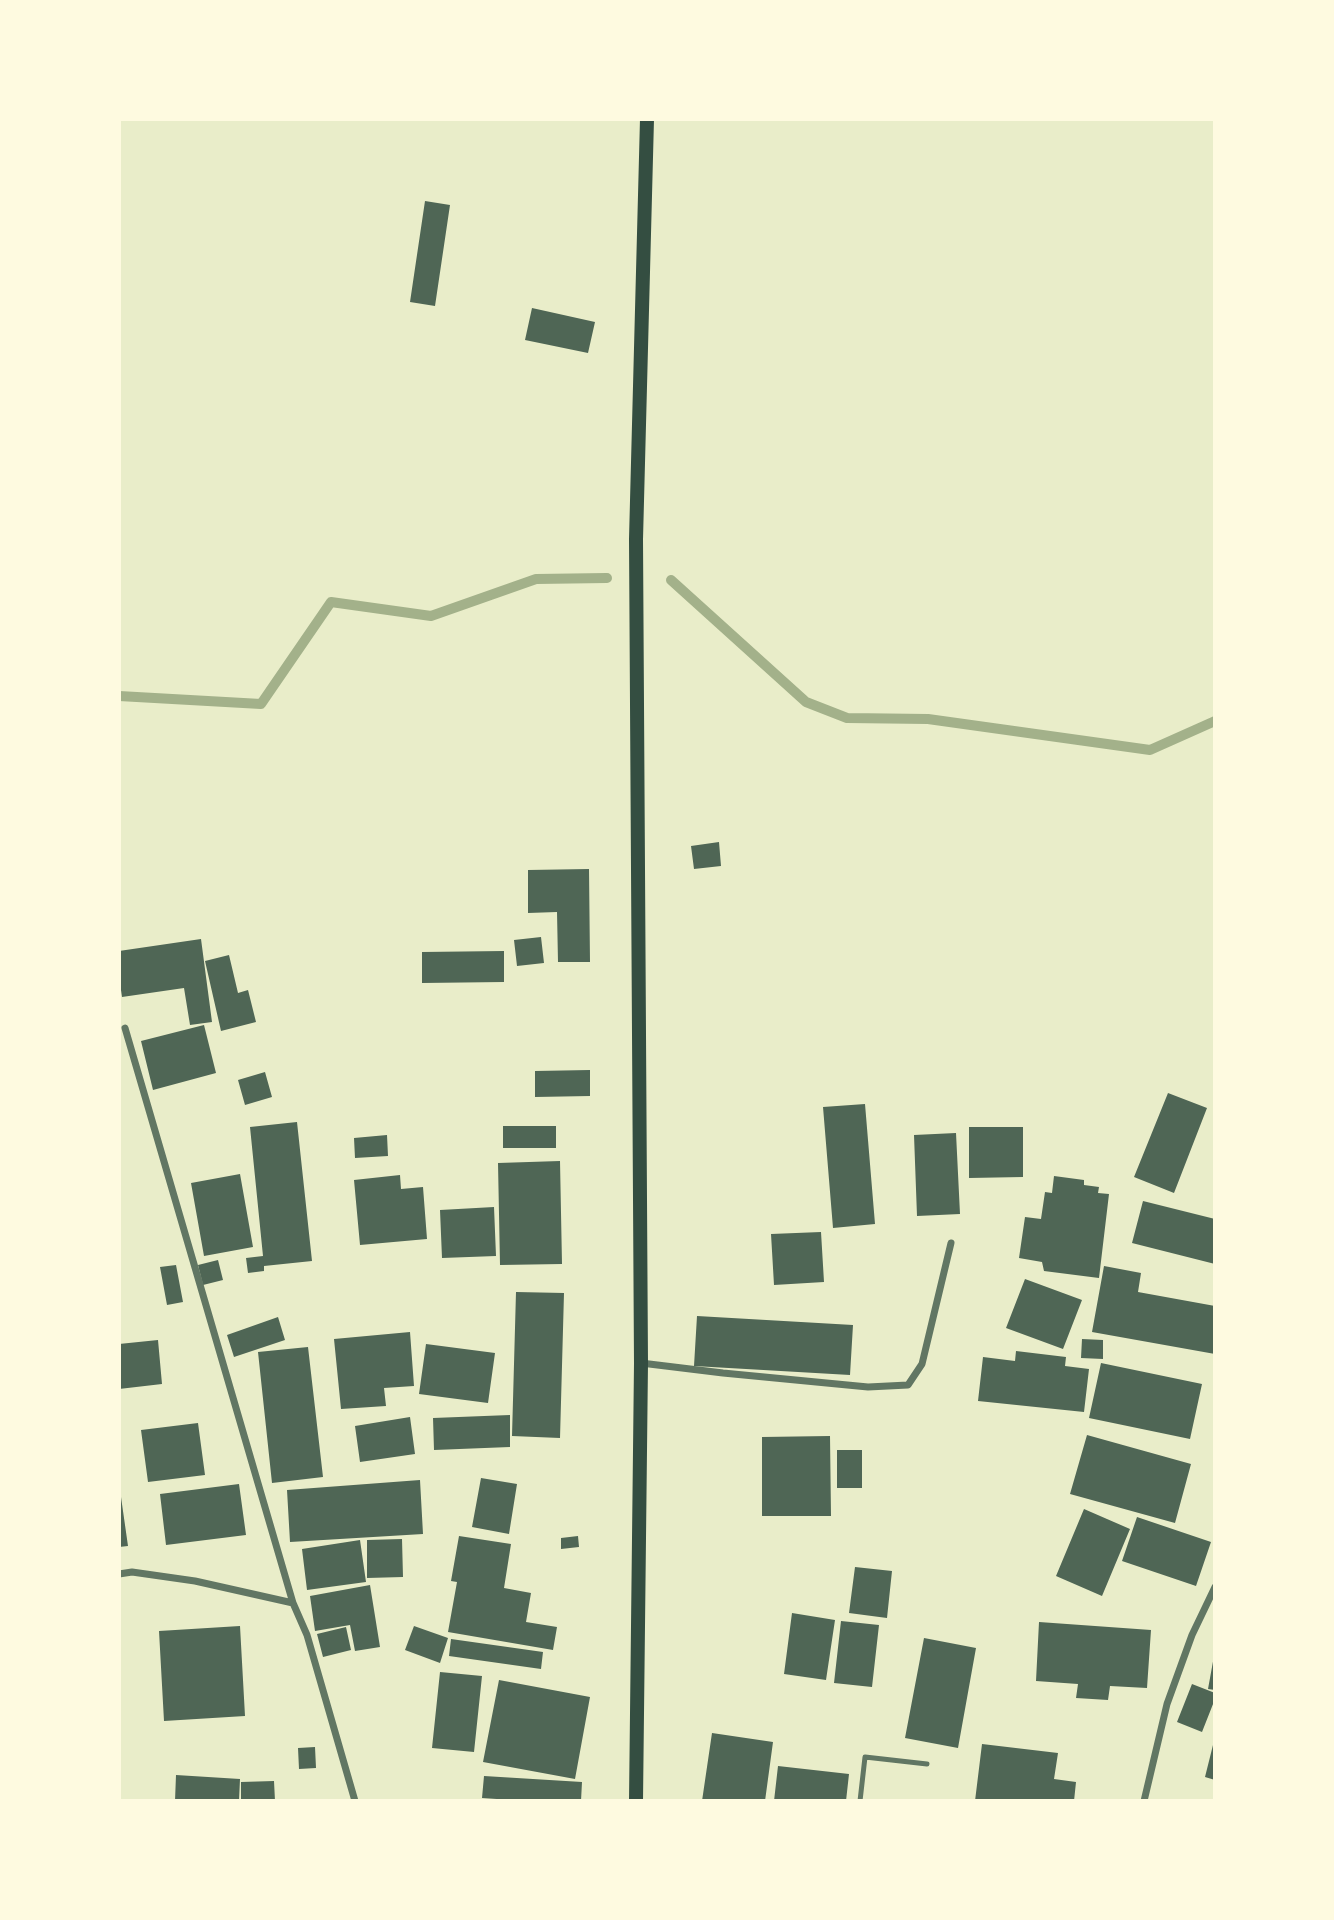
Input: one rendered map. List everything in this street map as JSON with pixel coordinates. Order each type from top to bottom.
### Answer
[{"type":"main road","points":[[636,1801],[641,1363],[636,539],[647,119]]},
{"type":"street","points":[[125,1028],[293,1603],[307,1635],[355,1801]]},
{"type":"street","points":[[641,1363],[868,1387],[908,1385],[922,1364],[951,1243]]},
{"type":"street","points":[[119,1574],[132,1572],[195,1581],[293,1603]]},
{"type":"street","points":[[1144,1801],[1167,1704],[1192,1636],[1215,1587]]},
{"type":"lane","points":[[860,1801],[865,1757],[927,1764]]},
{"type":"building","points":[[425,201],[450,205],[435,306],[410,302]]},
{"type":"building","points":[[532,308],[595,322],[588,353],[525,340]]},
{"type":"building","points":[[719,842],[721,866],[694,869],[691,846]]},
{"type":"building","points":[[589,869],[590,962],[558,962],[557,912],[528,913],[528,870]]},
{"type":"building","points":[[541,937],[544,963],[517,966],[514,940]]},
{"type":"building","points":[[201,939],[212,1022],[190,1025],[184,988],[122,997],[119,951]]},
{"type":"building","points":[[504,951],[504,982],[422,983],[422,952]]},
{"type":"building","points":[[229,955],[238,993],[248,990],[256,1022],[221,1031],[205,961]]},
{"type":"building","points":[[204,1025],[216,1073],[153,1090],[141,1041]]},
{"type":"building","points":[[590,1070],[590,1096],[535,1097],[535,1071]]},
{"type":"building","points":[[265,1072],[272,1097],[245,1105],[238,1080]]},
{"type":"building","points":[[1168,1093],[1207,1108],[1174,1193],[1134,1177]]},
{"type":"building","points":[[865,1104],[875,1224],[833,1228],[823,1107]]},
{"type":"building","points":[[297,1122],[312,1261],[264,1266],[264,1271],[248,1273],[246,1258],[263,1256],[250,1127]]},
{"type":"building","points":[[503,1126],[556,1126],[556,1148],[503,1148]]},
{"type":"building","points":[[969,1127],[1023,1127],[1023,1177],[969,1178]]},
{"type":"building","points":[[956,1133],[960,1214],[917,1216],[914,1135]]},
{"type":"building","points":[[387,1135],[388,1156],[355,1158],[354,1138]]},
{"type":"building","points":[[560,1161],[562,1264],[500,1265],[498,1163]]},
{"type":"building","points":[[240,1174],[253,1247],[204,1256],[191,1183]]},
{"type":"building","points":[[400,1175],[401,1189],[423,1187],[427,1239],[360,1245],[354,1180]]},
{"type":"building","points":[[1054,1176],[1084,1180],[1084,1185],[1099,1187],[1098,1193],[1109,1194],[1099,1278],[1044,1271],[1042,1262],[1019,1258],[1025,1217],[1041,1219],[1045,1192],[1052,1193]]},
{"type":"building","points":[[1143,1201],[1215,1219],[1215,1264],[1132,1243]]},
{"type":"building","points":[[494,1207],[496,1256],[442,1258],[440,1210]]},
{"type":"building","points":[[821,1232],[824,1282],[774,1285],[771,1234]]},
{"type":"building","points":[[218,1260],[223,1280],[203,1285],[198,1265]]},
{"type":"building","points":[[176,1265],[183,1302],[167,1305],[160,1267]]},
{"type":"building","points":[[1104,1266],[1141,1273],[1138,1292],[1215,1306],[1215,1354],[1092,1332]]},
{"type":"building","points":[[1025,1279],[1082,1300],[1063,1349],[1006,1328]]},
{"type":"building","points":[[516,1292],[564,1293],[560,1438],[512,1436]]},
{"type":"building","points":[[697,1316],[853,1325],[850,1375],[694,1366]]},
{"type":"building","points":[[278,1317],[285,1340],[234,1357],[227,1335]]},
{"type":"building","points":[[410,1332],[414,1386],[384,1388],[386,1406],[341,1409],[334,1339]]},
{"type":"building","points":[[1082,1339],[1103,1340],[1103,1359],[1081,1358]]},
{"type":"building","points":[[158,1340],[162,1384],[119,1389],[119,1344]]},
{"type":"building","points":[[426,1344],[495,1353],[488,1403],[419,1394]]},
{"type":"building","points":[[308,1347],[323,1477],[272,1483],[258,1352]]},
{"type":"building","points":[[1016,1351],[1066,1357],[1065,1366],[1089,1369],[1084,1412],[978,1401],[983,1357],[1015,1361]]},
{"type":"building","points":[[1101,1363],[1202,1384],[1190,1439],[1089,1418]]},
{"type":"building","points":[[510,1415],[510,1447],[434,1450],[433,1418]]},
{"type":"building","points":[[410,1417],[415,1454],[360,1462],[355,1426]]},
{"type":"building","points":[[198,1423],[205,1475],[148,1482],[141,1430]]},
{"type":"building","points":[[1087,1435],[1191,1464],[1175,1523],[1070,1494]]},
{"type":"building","points":[[830,1436],[831,1516],[762,1516],[762,1437]]},
{"type":"building","points":[[837,1450],[862,1450],[862,1488],[837,1488]]},
{"type":"building","points":[[481,1478],[517,1484],[509,1534],[472,1527]]},
{"type":"building","points":[[420,1480],[423,1534],[290,1542],[287,1490]]},
{"type":"building","points":[[239,1484],[246,1535],[166,1545],[160,1494]]},
{"type":"building","points":[[119,1497],[128,1546],[119,1547]]},
{"type":"building","points":[[1084,1509],[1130,1529],[1102,1596],[1056,1576]]},
{"type":"building","points":[[1137,1517],[1211,1542],[1196,1586],[1122,1561]]},
{"type":"building","points":[[459,1536],[511,1544],[504,1588],[531,1593],[526,1622],[557,1627],[553,1650],[448,1632],[457,1582],[451,1581]]},
{"type":"building","points":[[578,1536],[579,1547],[561,1549],[561,1538]]},
{"type":"building","points":[[402,1539],[403,1577],[367,1578],[367,1540]]},
{"type":"building","points":[[360,1540],[366,1582],[307,1590],[302,1549]]},
{"type":"building","points":[[855,1567],[892,1571],[887,1618],[849,1613]]},
{"type":"building","points":[[370,1585],[380,1647],[355,1651],[350,1625],[315,1631],[310,1596]]},
{"type":"building","points":[[792,1613],[835,1620],[826,1680],[784,1674]]},
{"type":"building","points":[[841,1621],[879,1625],[872,1687],[834,1683]]},
{"type":"building","points":[[1039,1622],[1151,1630],[1147,1688],[1110,1686],[1108,1700],[1076,1698],[1078,1684],[1036,1681]]},
{"type":"building","points":[[240,1626],[245,1716],[164,1721],[159,1631]]},
{"type":"building","points":[[414,1626],[448,1638],[440,1663],[405,1650]]},
{"type":"building","points":[[346,1627],[351,1650],[323,1657],[317,1634]]},
{"type":"building","points":[[924,1638],[976,1648],[958,1748],[905,1738]]},
{"type":"building","points":[[451,1639],[543,1652],[541,1669],[449,1656]]},
{"type":"building","points":[[1215,1656],[1215,1690],[1208,1689]]},
{"type":"building","points":[[440,1672],[482,1676],[474,1752],[432,1748]]},
{"type":"building","points":[[499,1680],[590,1697],[575,1779],[483,1762]]},
{"type":"building","points":[[1192,1684],[1215,1693],[1202,1732],[1177,1722]]},
{"type":"building","points":[[712,1733],[773,1742],[765,1801],[702,1801]]},
{"type":"building","points":[[1215,1741],[1215,1780],[1205,1777]]},
{"type":"building","points":[[982,1744],[1058,1753],[1054,1779],[1076,1782],[1074,1801],[975,1801]]},
{"type":"building","points":[[315,1747],[316,1768],[299,1769],[298,1748]]},
{"type":"building","points":[[778,1766],[849,1774],[846,1801],[774,1801]]},
{"type":"building","points":[[176,1775],[240,1779],[239,1801],[175,1801]]},
{"type":"building","points":[[484,1776],[582,1782],[581,1801],[482,1798]]},
{"type":"building","points":[[274,1781],[275,1801],[241,1801],[241,1782]]},
{"type":"waterway","points":[[119,696],[261,704],[331,602],[431,616],[536,579],[607,578]]},
{"type":"waterway","points":[[671,580],[806,702],[847,718],[928,719],[1150,750],[1215,721]]}]
